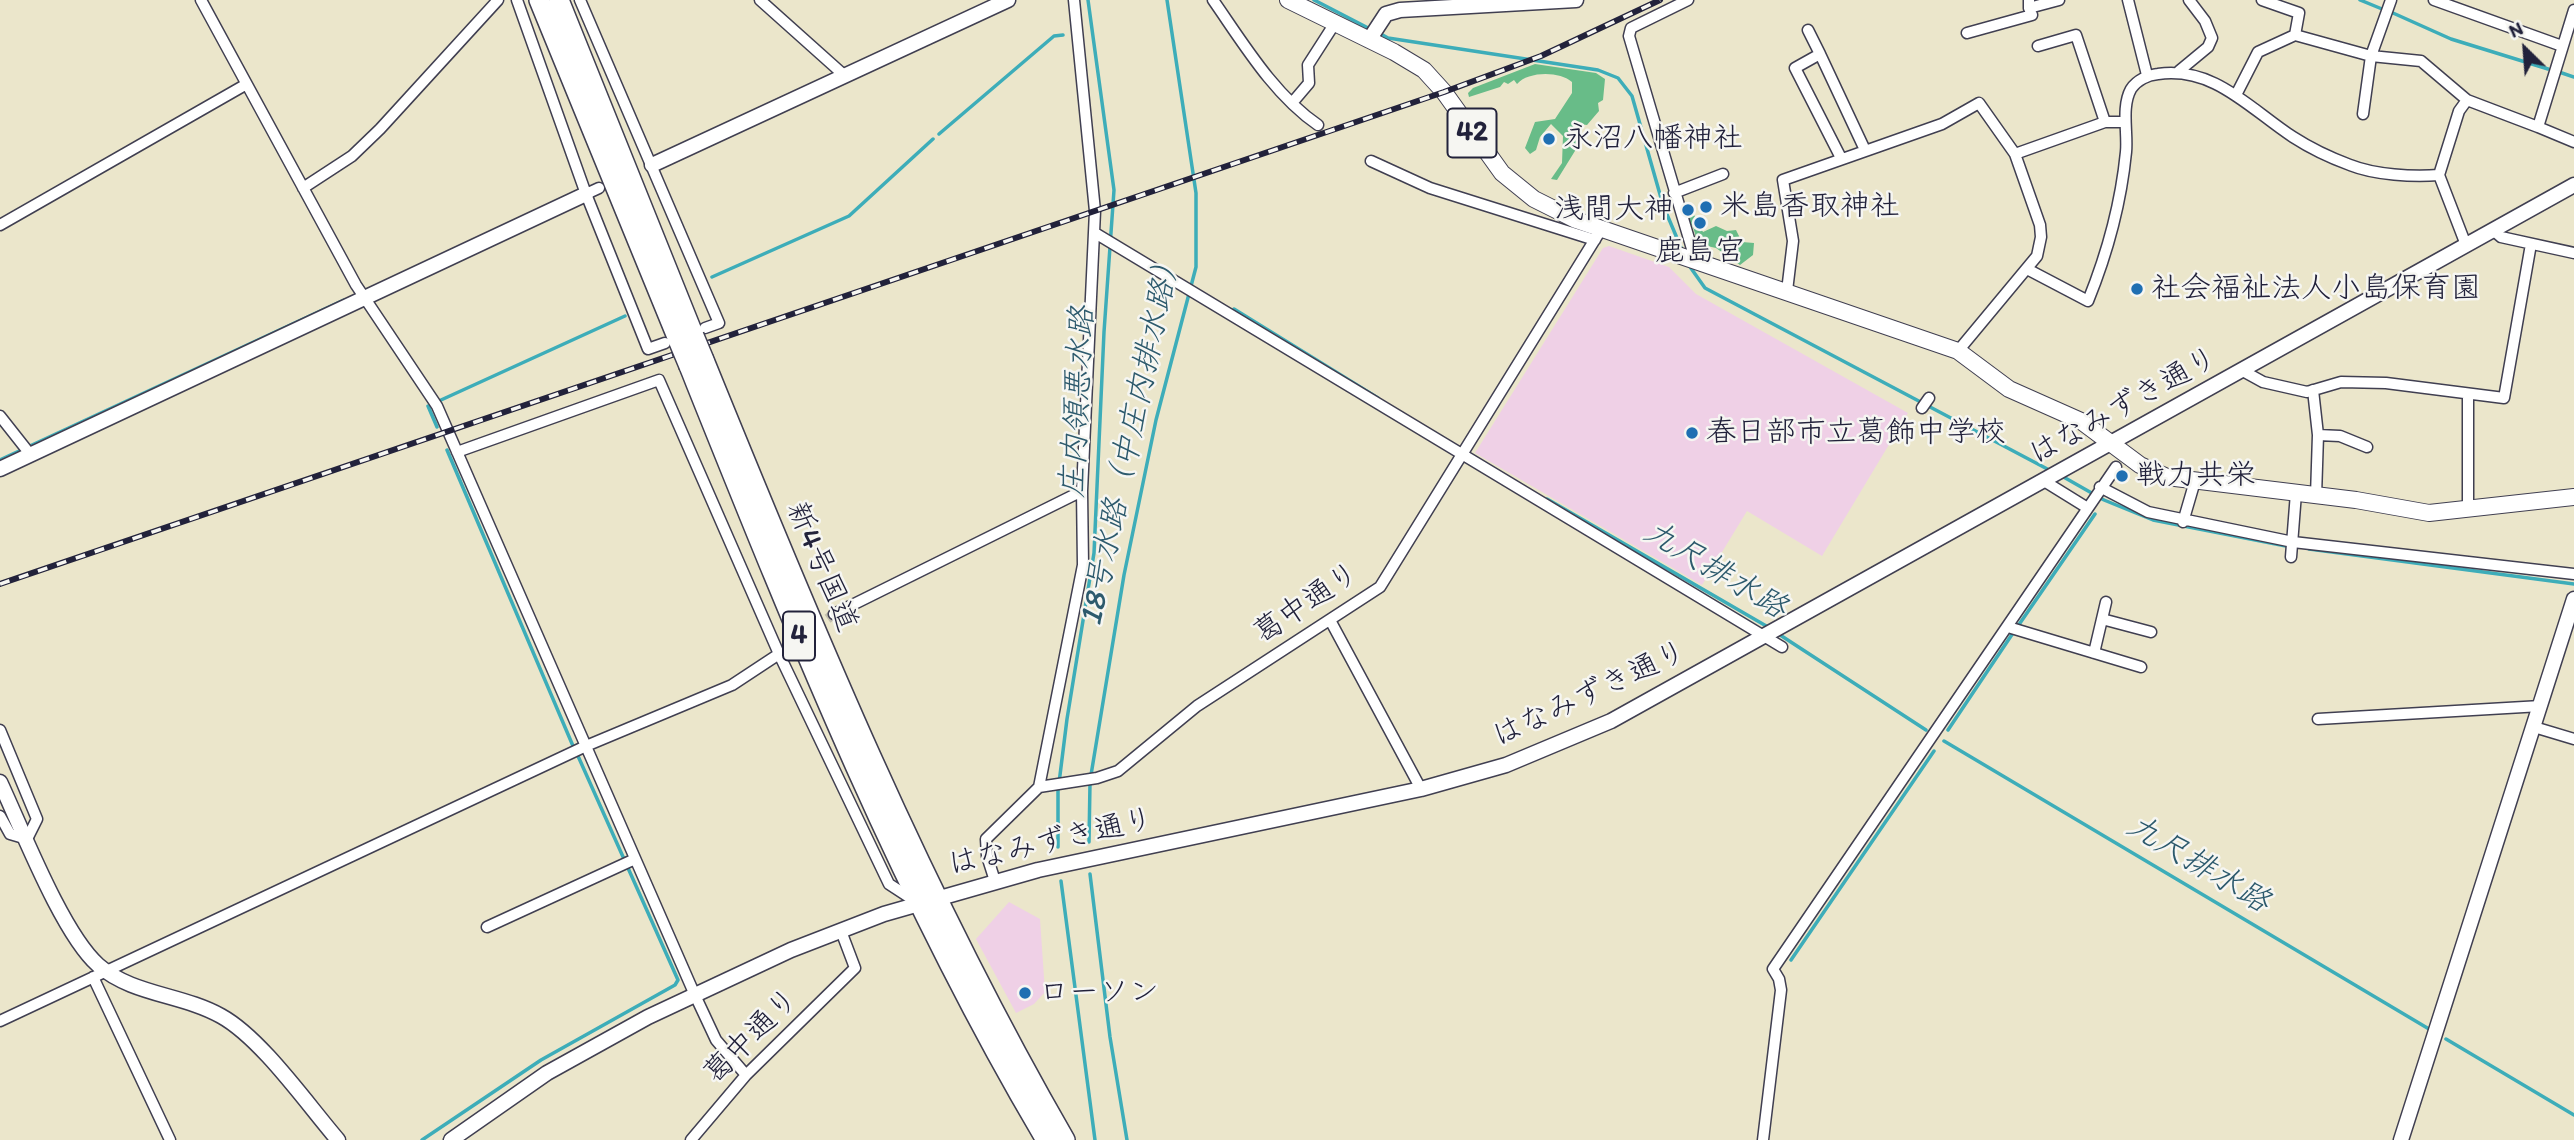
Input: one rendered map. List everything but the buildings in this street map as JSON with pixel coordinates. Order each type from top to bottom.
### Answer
[{"type":"highway","name":"新4号国道","points":[[539,0],[686,337]]},
{"type":"highway","name":"新4号国道","points":[[559,0],[846,749],[927,900],[1066,1140]]},
{"type":"highway","name":"新4号国道","points":[[927,900],[997,1055],[1046,1140]]},
{"type":"main road","name":"42","points":[[1294,1],[1409,60],[1435,81],[1491,159],[1516,186],[1599,234],[1695,259],[1958,351],[2009,390],[2081,421],[2151,472],[2195,481],[2429,513],[2574,496]]},
{"type":"street","points":[[201,0],[245,85],[365,297],[437,406],[694,993],[716,1040],[746,1076]]},
{"type":"street","points":[[303,188],[352,156],[380,130],[498,0]]},
{"type":"street","points":[[517,0],[593,191],[648,349],[719,323],[646,168],[580,0]]},
{"type":"street","points":[[760,0],[841,73]]},
{"type":"street","points":[[646,168],[841,73],[1008,0]]},
{"type":"street","points":[[995,881],[987,856],[986,839],[1039,787],[1083,565],[1082,491],[1099,235],[1074,0]]},
{"type":"street","points":[[1213,0],[1297,111],[1318,125]]},
{"type":"street","points":[[1369,40],[1386,14],[1400,10],[1576,0]]},
{"type":"street","points":[[1688,0],[1631,28],[1629,36],[1695,259]]},
{"type":"street","points":[[1967,33],[2032,15],[2029,4],[2059,0]]},
{"type":"street","points":[[2128,0],[2147,75]]},
{"type":"street","points":[[2262,0],[2299,13],[2294,35]]},
{"type":"street","points":[[2363,114],[2371,56],[2391,0]]},
{"type":"street","points":[[2434,0],[2562,46]]},
{"type":"street","points":[[2179,71],[2208,47],[2212,38],[2211,31],[2193,1]]},
{"type":"street","points":[[2538,127],[2574,10]]},
{"type":"street","points":[[1292,103],[1309,82],[1308,65],[1335,23]]},
{"type":"street","points":[[1808,30],[1865,150]]},
{"type":"street","points":[[2038,46],[2076,35],[2105,122]]},
{"type":"street","points":[[2236,95],[2258,52],[2294,35],[2371,56],[2421,61],[2467,100],[2574,142]]},
{"type":"street","points":[[1820,54],[1795,68],[1841,158]]},
{"type":"street","points":[[2027,269],[2088,301],[2106,254],[2127,150],[2125,121],[2132,89],[2147,75],[2179,71],[2236,95],[2290,135],[2351,166],[2383,172],[2440,175]]},
{"type":"street","points":[[0,225],[245,85]]},
{"type":"street","points":[[2466,245],[2440,175],[2459,111],[2467,100]]},
{"type":"street","points":[[1787,291],[1793,241],[1783,180],[1941,124],[1979,103],[2015,155],[2041,237],[2036,256],[2027,269],[1958,351]]},
{"type":"street","points":[[2015,155],[2105,122],[2125,121]]},
{"type":"street","points":[[1371,161],[1430,188],[1599,234]]},
{"type":"street","points":[[1674,192],[1723,174]]},
{"type":"street","name":"はなみずき通り","points":[[451,1140],[547,1073],[694,993],[841,931],[927,900],[1074,861],[1421,789],[1506,765],[1567,741],[1648,703],[2574,185]]},
{"type":"street","points":[[0,469],[593,191]]},
{"type":"street","points":[[2493,230],[2501,237],[2574,253]]},
{"type":"street","name":"葛中通り","points":[[1039,787],[1097,778],[1118,771],[1196,706],[1380,587],[1599,234]]},
{"type":"street","points":[[1099,235],[1782,647]]},
{"type":"street","points":[[2243,371],[2263,382],[2307,391],[2342,382],[2375,383],[2504,398],[2531,244]]},
{"type":"street","points":[[457,452],[659,380],[779,654],[889,884],[927,900]]},
{"type":"street","points":[[2313,390],[2318,436],[2316,496]]},
{"type":"street","points":[[2468,510],[2469,394]]},
{"type":"street","points":[[1922,408],[1929,398]]},
{"type":"street","points":[[0,416],[30,454]]},
{"type":"street","points":[[2318,436],[2340,436],[2367,447]]},
{"type":"street","points":[[1763,1140],[1780,990],[1779,979],[1773,969],[2116,467]]},
{"type":"street","points":[[2044,481],[2183,522],[2292,548],[2574,574]]},
{"type":"street","points":[[2183,522],[2195,481]]},
{"type":"street","points":[[834,614],[1082,491]]},
{"type":"street","points":[[2292,548],[2296,493]]},
{"type":"street","points":[[2402,1140],[2574,598]]},
{"type":"street","points":[[2094,653],[2106,603]]},
{"type":"street","points":[[2102,619],[2151,632]]},
{"type":"street","points":[[1330,620],[1421,789]]},
{"type":"street","points":[[2008,627],[2141,667]]},
{"type":"street","points":[[0,1021],[586,746],[722,690],[779,654]]},
{"type":"street","points":[[2318,719],[2541,706]]},
{"type":"street","points":[[2534,727],[2574,739]]},
{"type":"street","points":[[0,730],[37,819],[27,839]]},
{"type":"street","points":[[0,782],[72,932],[99,974],[170,1140]]},
{"type":"street","points":[[0,816],[10,834],[27,839]]},
{"type":"street","points":[[487,927],[635,859]]},
{"type":"street","name":"葛中通り","points":[[691,1140],[746,1076],[852,971],[855,963],[841,931]]},
{"type":"street","points":[[99,974],[199,1005],[224,1017],[259,1049],[338,1140]]},
{"type":"shaded area","name":"春日部市立葛飾中学校","points":[[1609,246],[1669,267],[1696,294],[1908,413],[1822,556],[1747,511],[1702,585],[1475,453],[1603,248]]},
{"type":"shaded area","points":[[1009,902],[1040,919],[1045,992],[1034,1004],[1016,1013],[976,939]]},
{"type":"green space","points":[[1535,64],[1596,73],[1605,79],[1603,100],[1598,103],[1599,111],[1587,125],[1579,124],[1583,138],[1557,180],[1551,179],[1562,163],[1563,136],[1551,124],[1540,137],[1536,150],[1530,154],[1525,148],[1535,122],[1555,119],[1572,93],[1572,82],[1560,76],[1544,74],[1529,77],[1517,84],[1514,80],[1508,84],[1504,82],[1500,87],[1469,97],[1468,93],[1473,88]]},
{"type":"green space","points":[[1692,211],[1703,232],[1716,226],[1727,231],[1736,230],[1742,242],[1754,243],[1753,255],[1740,265],[1716,248],[1698,244],[1693,227],[1686,218]]},
{"type":"waterway","name":"庄内領悪水路","points":[[1058,847],[1058,791],[1094,553],[1104,332],[1114,190],[1088,0]]},
{"type":"waterway","name":"18号水路（中庄内排水路）","points":[[1091,775],[1124,575],[1156,420],[1196,267],[1196,193],[1167,0]]},
{"type":"waterway","points":[[1314,0],[1372,30]]},
{"type":"waterway","points":[[2360,0],[2382,9]]},
{"type":"waterway","points":[[2393,13],[2451,39],[2548,69]]},
{"type":"waterway","points":[[1379,33],[1388,38],[1598,70],[1618,78],[1632,96],[1663,205],[1682,250]]},
{"type":"waterway","points":[[939,134],[1054,36],[1063,35]]},
{"type":"waterway","points":[[2559,72],[2574,77]]},
{"type":"waterway","points":[[712,277],[849,216],[933,139]]},
{"type":"waterway","points":[[1688,264],[1705,288],[2053,472]]},
{"type":"waterway","points":[[0,460],[344,300]]},
{"type":"waterway","name":"九尺排水路","points":[[1234,309],[1378,398]]},
{"type":"waterway","points":[[441,400],[625,316]]},
{"type":"waterway","points":[[428,406],[437,427]]},
{"type":"waterway","points":[[447,450],[573,746]]},
{"type":"waterway","points":[[2060,475],[2104,500],[2153,520],[2291,547]]},
{"type":"waterway","name":"九尺排水路","points":[[1547,499],[1768,627]]},
{"type":"waterway","points":[[2018,626],[2095,514]]},
{"type":"waterway","points":[[2309,549],[2574,584]]},
{"type":"waterway","name":"九尺排水路","points":[[1777,633],[1926,730]]},
{"type":"waterway","points":[[1948,730],[2013,633]]},
{"type":"waterway","name":"九尺排水路","points":[[1944,741],[2429,1029]]},
{"type":"waterway","points":[[1791,960],[1934,751]]},
{"type":"waterway","points":[[422,1140],[541,1060],[675,985],[678,980],[578,756]]},
{"type":"waterway","name":"18号水路（中庄内排水路）","points":[[1089,842],[1090,783]]},
{"type":"waterway","name":"18号水路（中庄内排水路）","points":[[1090,874],[1110,1037],[1127,1140]]},
{"type":"waterway","name":"庄内領悪水路","points":[[1061,881],[1095,1140]]},
{"type":"waterway","name":"九尺排水路","points":[[2446,1039],[2574,1115]]},
{"type":"tunnel","points":[[779,654],[834,614]]},
{"type":"railway","points":[[0,584],[1444,92],[1541,56],[1660,0]]},
{"type":"place","name":"永沼八幡神社","points":[[1549,139]]},
{"type":"place","name":"米島香取神社","points":[[1706,207]]},
{"type":"place","name":"浅間大神","points":[[1688,210]]},
{"type":"place","name":"鹿島宮","points":[[1700,223]]},
{"type":"place","name":"社会福祉法人小島保育園","points":[[2137,289]]},
{"type":"place","name":"春日部市立葛飾中学校","points":[[1692,433]]},
{"type":"place","name":"戦力共栄","points":[[2122,476]]},
{"type":"place","name":"ローソン","points":[[1025,993]]}]
